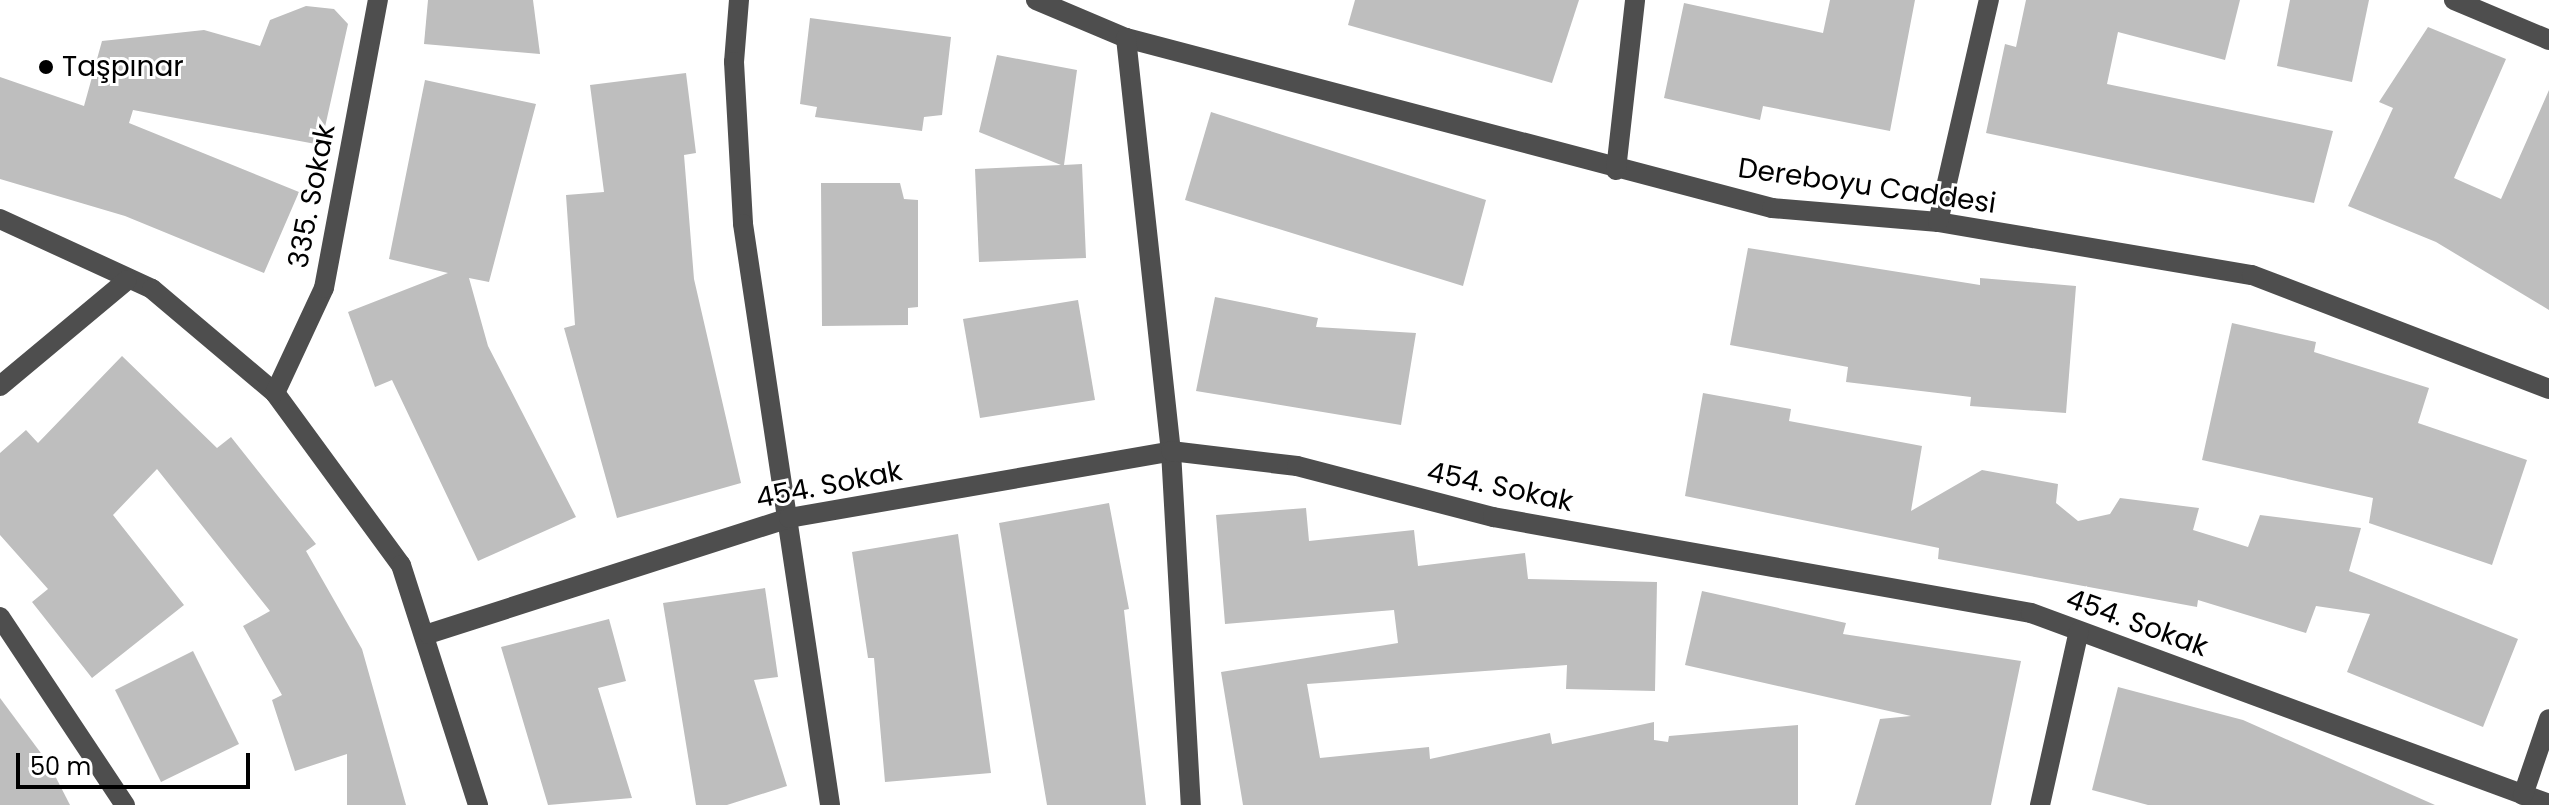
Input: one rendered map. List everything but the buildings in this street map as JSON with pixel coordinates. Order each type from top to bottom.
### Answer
[{"type":"street","name":"335. Sokak","points":[[275,393],[324,288],[378,0]]},
{"type":"street","points":[[739,0],[743,224],[830,805]]},
{"type":"street","name":"Dereboyu Caddesi","points":[[1036,0],[1071,6],[1126,38],[1616,170],[1772,208],[1938,222],[2252,275],[2549,389]]},
{"type":"street","points":[[1616,170],[1635,0]]},
{"type":"street","points":[[1938,222],[1989,0]]},
{"type":"street","points":[[2454,0],[2549,40]]},
{"type":"street","points":[[1126,38],[1171,451],[1191,805]]},
{"type":"street","points":[[0,219],[152,289],[275,393],[372,517],[428,634],[478,805]]},
{"type":"street","points":[[0,386],[127,280]]},
{"type":"street","name":"454. Sokak","points":[[428,634],[789,518],[1171,451],[1297,466],[1493,517],[2031,613],[2549,804]]},
{"type":"street","points":[[0,617],[125,805]]},
{"type":"street","points":[[2040,805],[2079,631]]},
{"type":"street","points":[[2523,795],[2549,719]]},
{"type":"place","name":"Taşpınar","points":[[46,67]]}]
